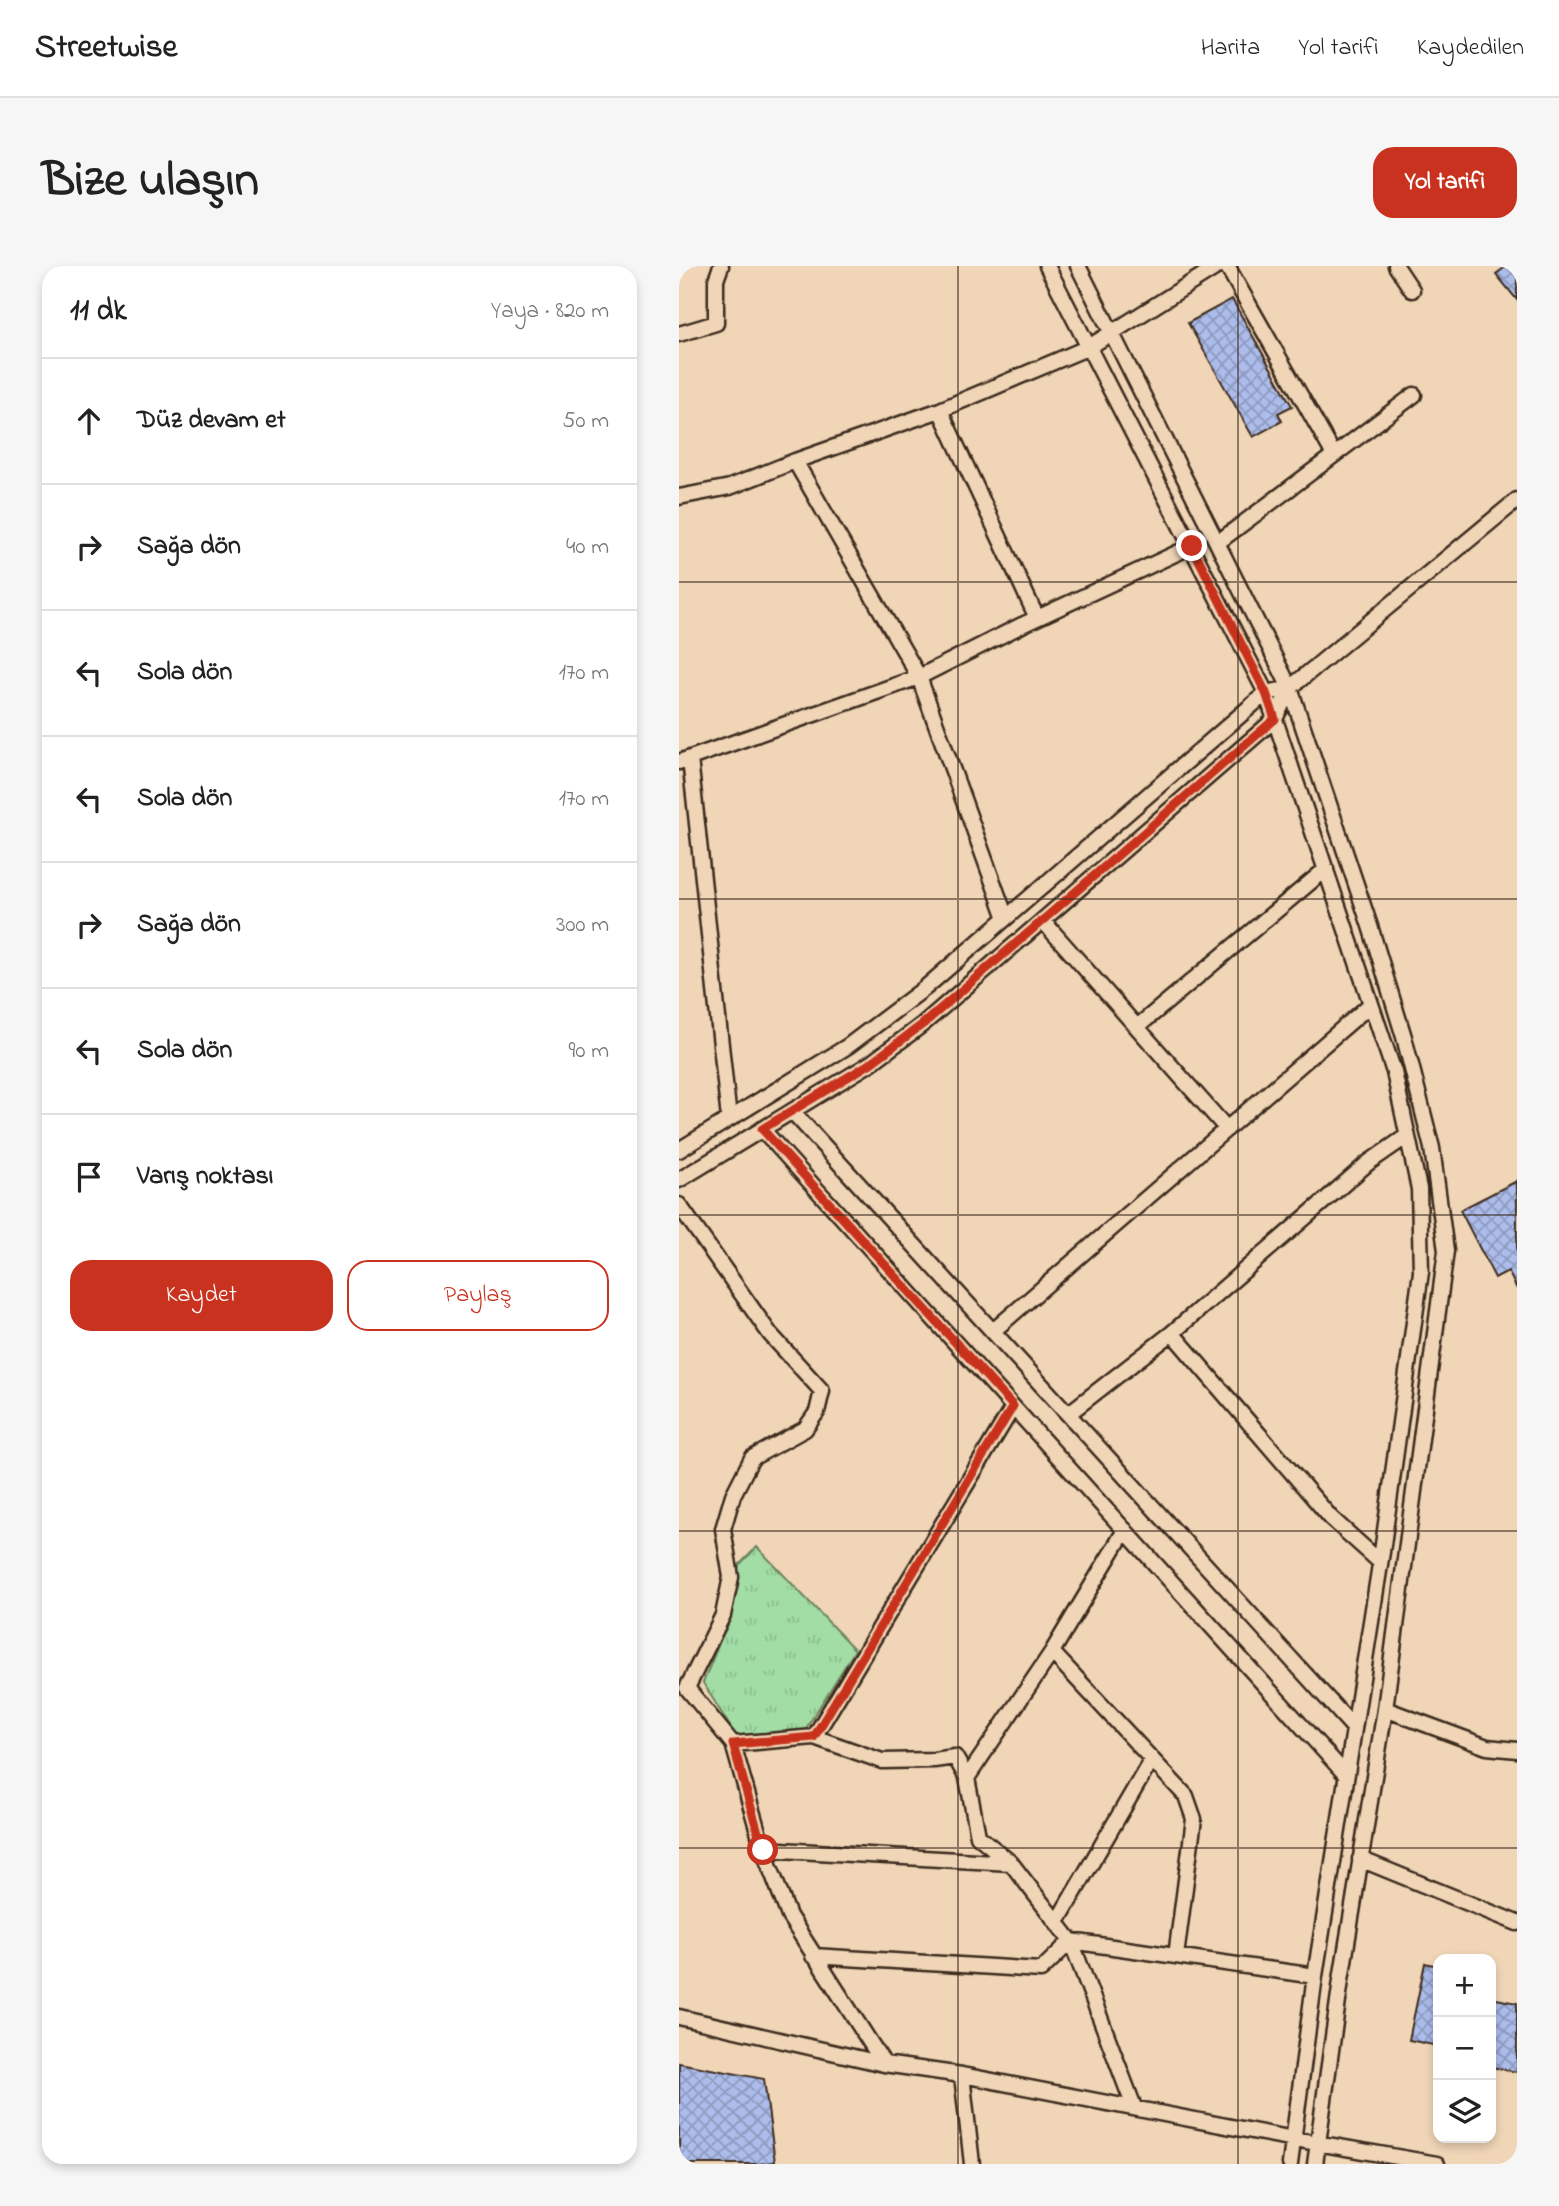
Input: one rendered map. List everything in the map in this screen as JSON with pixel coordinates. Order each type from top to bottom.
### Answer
[{"type":"street","points":[[679,334],[716,323],[716,280],[721,266]]},
{"type":"street","points":[[1047,266],[1266,693],[1394,1072],[1419,1189],[1421,1272],[1380,1562],[1315,1976],[1290,2164]]},
{"type":"street","points":[[1078,266],[1290,688],[1370,926],[1404,1037],[1432,1148],[1446,1251],[1385,1709],[1341,1980],[1315,2164]]},
{"type":"street","points":[[679,497],[730,487],[940,410],[1089,347],[1218,266]]},
{"type":"street","points":[[1227,266],[1334,455]]},
{"type":"street","points":[[1396,266],[1412,290]]},
{"type":"street","points":[[1217,543],[1414,395]]},
{"type":"street","points":[[940,410],[1037,618]]},
{"type":"street","points":[[795,461],[919,677],[1006,918]]},
{"type":"street","points":[[679,1180],[871,1063],[923,1024],[1275,719],[1290,688],[1517,500]]},
{"type":"street","points":[[729,1119],[685,760],[919,677],[1037,618],[1192,546]]},
{"type":"street","points":[[679,1150],[848,1046],[925,988],[1266,693],[1290,688]]},
{"type":"street","points":[[1137,1027],[1326,869]]},
{"type":"street","points":[[1043,920],[1227,1129]]},
{"type":"street","points":[[993,1331],[1371,1004]]},
{"type":"street","points":[[792,1111],[1354,1728]]},
{"type":"street","points":[[762,1129],[1346,1774]]},
{"type":"street","points":[[1068,1414],[1172,1333],[1368,1163],[1407,1136]]},
{"type":"street","points":[[679,1205],[770,1334],[821,1391],[817,1412],[805,1429],[752,1458],[733,1495],[723,1529],[731,1577],[723,1615],[683,1685],[733,1744],[763,1850],[789,1916],[884,2064]]},
{"type":"street","points":[[1172,1333],[1331,1518],[1380,1562]]},
{"type":"street","points":[[814,1737],[1013,1406]]},
{"type":"street","points":[[967,1779],[1052,1651],[1125,1530]]},
{"type":"street","points":[[1052,1651],[1186,1796],[1194,1819],[1175,1956]]},
{"type":"street","points":[[1385,1709],[1487,1747],[1517,1750]]},
{"type":"street","points":[[733,1744],[814,1737],[882,1761],[955,1757],[967,1779],[978,1836],[1011,1863],[1071,1941],[1134,2107]]},
{"type":"street","points":[[1057,1922],[1152,1759]]},
{"type":"street","points":[[763,1850],[1011,1863]]},
{"type":"street","points":[[1360,1859],[1517,1923]]},
{"type":"street","points":[[1071,1941],[1315,1976]]},
{"type":"street","points":[[813,1956],[1041,1970],[1071,1941]]},
{"type":"street","points":[[679,2017],[884,2064],[962,2075],[1318,2144],[1437,2164]]},
{"type":"street","points":[[962,2075],[972,2164]]},
{"type":"green space","points":[[757,1547],[855,1650],[805,1730],[736,1736],[703,1683],[732,1611],[739,1565]]},
{"type":"building","points":[[1507,266],[1517,266],[1517,300],[1496,274]]},
{"type":"building","points":[[1232,299],[1292,406],[1278,413],[1282,421],[1253,437],[1188,323]]},
{"type":"building","points":[[1517,1181],[1517,1289],[1508,1271],[1495,1278],[1460,1210]]},
{"type":"building","points":[[1425,1963],[1433,1965],[1433,2045],[1409,2040]]},
{"type":"building","points":[[1496,1999],[1517,2003],[1517,2072],[1496,2068]]},
{"type":"building","points":[[679,2063],[764,2079],[775,2162],[679,2164]]},
{"type":"route","points":[[763,1850],[733,1744],[814,1737],[1013,1406],[762,1129],[871,1063],[923,1024],[1275,719],[1266,693],[1192,546]]}]
